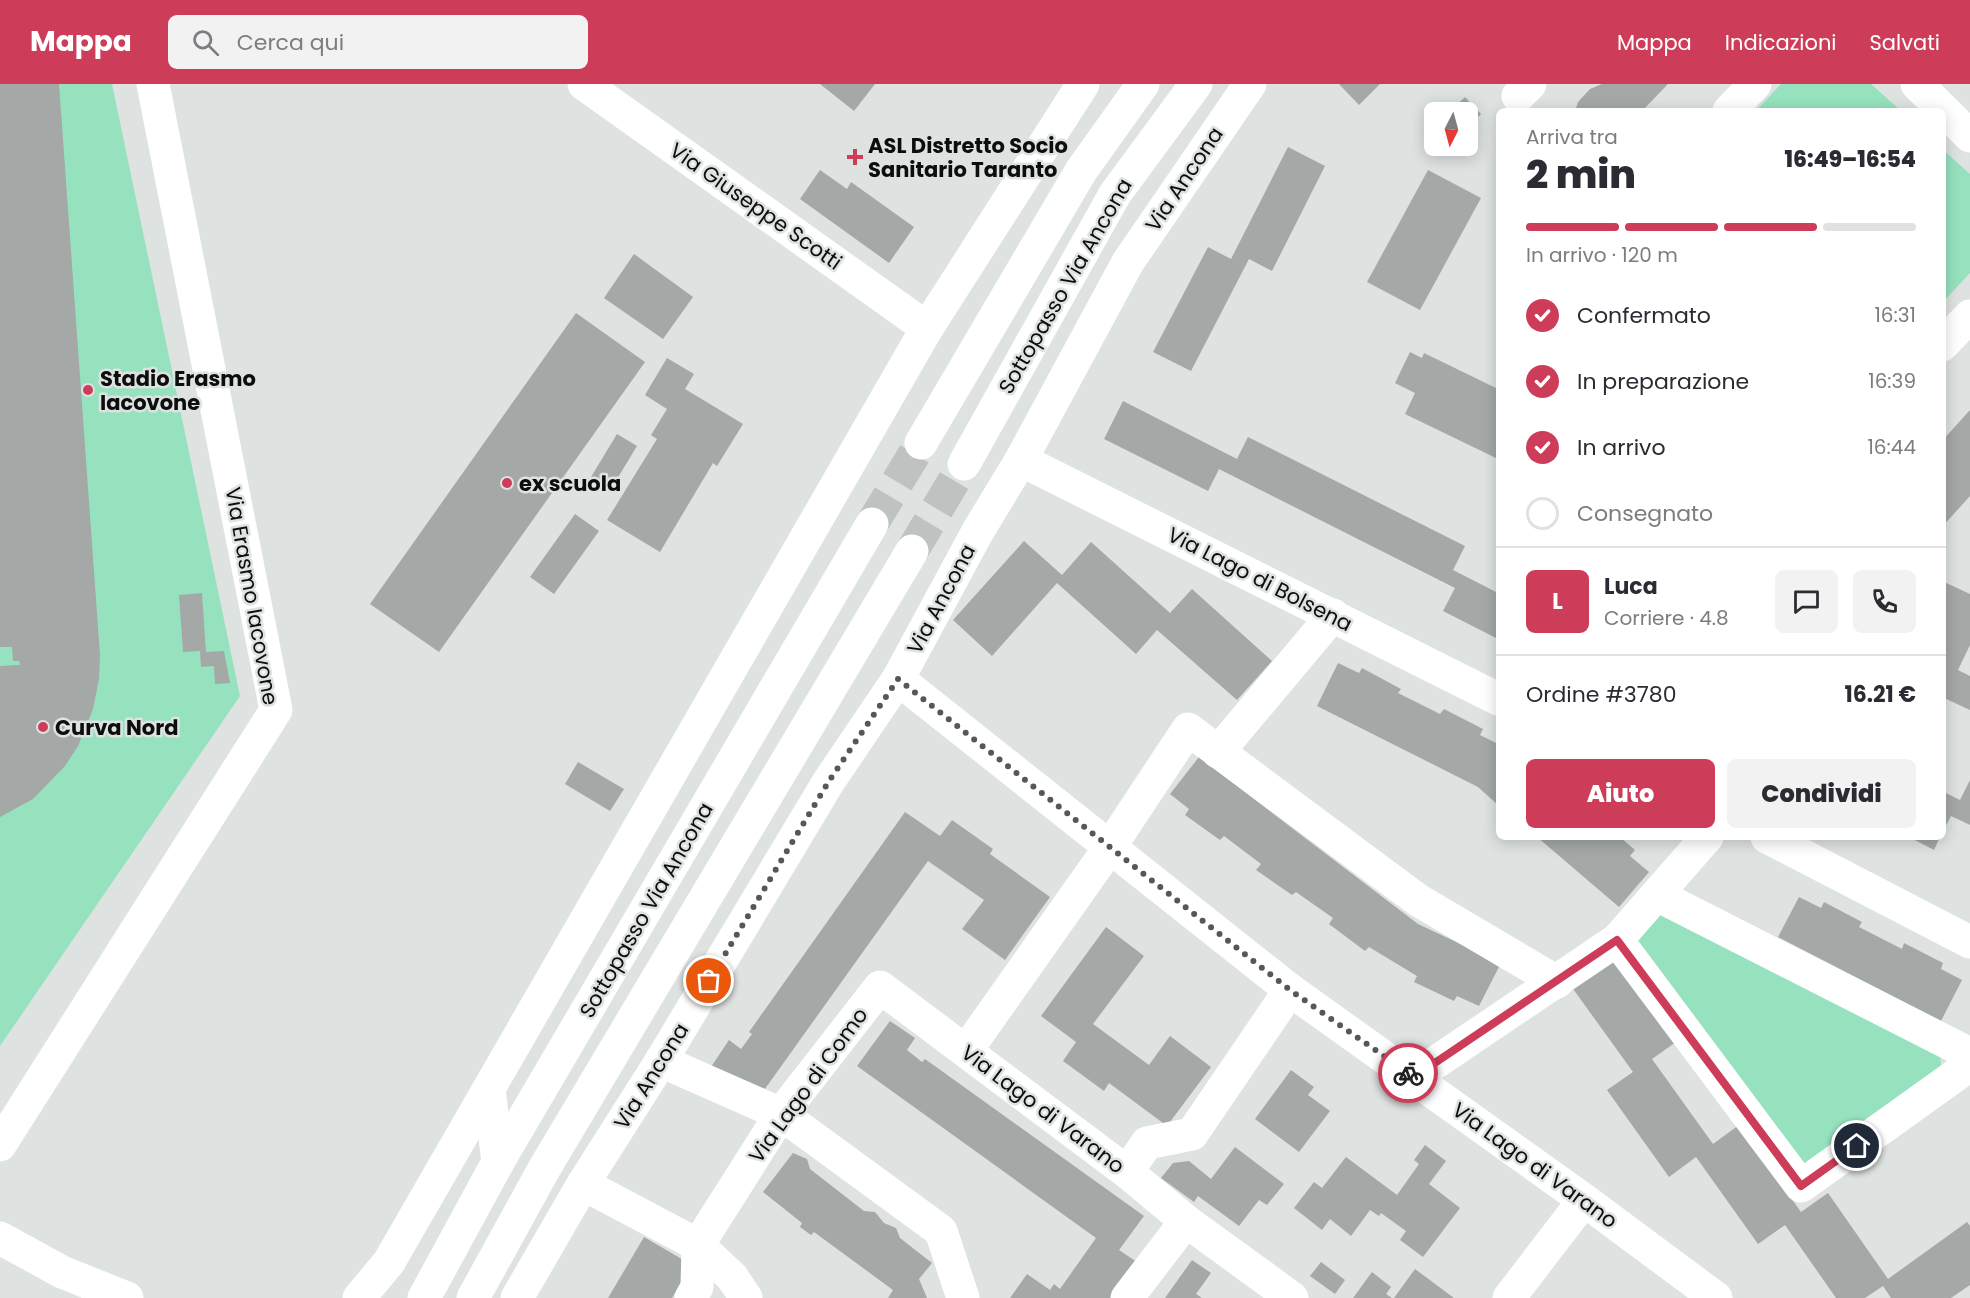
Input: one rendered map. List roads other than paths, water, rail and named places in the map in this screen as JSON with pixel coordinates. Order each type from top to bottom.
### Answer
[{"type":"street","name":"Via Erasmo Iacovone","points":[[0,1145],[276,710],[153,84]]},
{"type":"street","name":"Via Giuseppe Scotti","points":[[584,84],[927,328]]},
{"type":"street","points":[[360,1298],[389,1262],[927,328],[1083,84]]},
{"type":"street","name":"Sottopasso Via Ancona","points":[[921,443],[1081,171],[1143,84]]},
{"type":"street","name":"Sottopasso Via Ancona","points":[[964,464],[1115,194],[1196,84]]},
{"type":"street","name":"Via Ancona","points":[[517,1298],[829,781],[898,679],[978,531],[1021,460],[1128,262],[1250,84]]},
{"type":"street","points":[[1732,108],[1755,84]]},
{"type":"street","points":[[1917,84],[1941,108]]},
{"type":"street","points":[[1946,112],[1970,136]]},
{"type":"street","points":[[1946,341],[1970,316]]},
{"type":"street","name":"Via Lago di Bolsena","points":[[1021,460],[1496,698]]},
{"type":"street","name":"Sottopasso Via Ancona","points":[[424,1298],[498,1162],[872,524]]},
{"type":"street","name":"Sottopasso Via Ancona","points":[[473,1298],[544,1169],[912,551]]},
{"type":"street","points":[[1218,752],[1332,615]]},
{"type":"street","name":"Via Lago di Varano","points":[[898,679],[1290,990],[1414,1077],[1716,1298]]},
{"type":"street","points":[[966,1051],[1110,847],[1188,729],[1418,900],[1557,982]]},
{"type":"street","points":[[1414,1077],[1617,940],[1704,840]]},
{"type":"street","points":[[1773,840],[1970,942]]},
{"type":"street","points":[[1657,895],[1970,1054]]},
{"type":"street","points":[[1617,940],[1801,1186],[1970,1065]]},
{"type":"street","name":"Via Lago di Varano","points":[[880,987],[1127,1172],[1186,1221],[1292,1298]]},
{"type":"street","name":"Via Lago di Como","points":[[698,1245],[781,1114],[880,987]]},
{"type":"street","points":[[1127,1172],[1147,1143],[1192,1134],[1290,990]]},
{"type":"street","points":[[661,1061],[781,1114],[941,1232],[963,1298]]},
{"type":"street","points":[[489,1089],[498,1162]]},
{"type":"street","points":[[544,1169],[589,1176],[698,1245],[732,1277],[746,1298]]},
{"type":"street","points":[[1509,1298],[1584,1200]]},
{"type":"street","points":[[1127,1298],[1186,1221]]},
{"type":"street","points":[[0,1238],[62,1272],[127,1298]]},
{"type":"street","points":[[691,1298],[697,1287],[698,1245]]},
{"type":"street","points":[[62,1272],[89,1298]]},
{"type":"tunnel","points":[[872,524],[921,443]]},
{"type":"tunnel","points":[[912,551],[964,464]]},
{"type":"place","name":"ASL Distretto Socio Sanitario Taranto","points":[[855,157]]},
{"type":"place","name":"Stadio Erasmo Iacovone","points":[[88,390]]},
{"type":"place","name":"ex scuola","points":[[507,483]]},
{"type":"place","name":"Curva Nord","points":[[43,727]]}]
